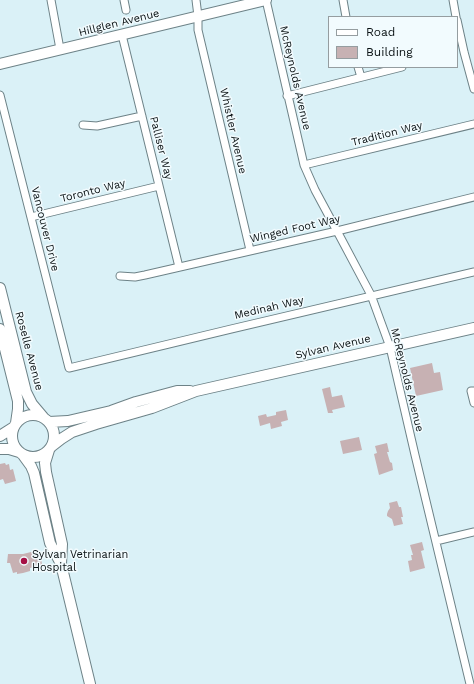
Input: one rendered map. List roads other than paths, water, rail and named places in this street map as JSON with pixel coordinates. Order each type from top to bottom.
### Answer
[{"type":"main road","name":"Hillglen Avenue","points":[[0,64],[266,0]]},
{"type":"main road","name":"Roselle Avenue","points":[[0,288],[26,392],[32,404],[46,420]]},
{"type":"main road","name":"Sylvan Avenue","points":[[50,448],[72,432],[152,408],[196,391],[474,328]]},
{"type":"main road","name":"Roselle Avenue","points":[[0,329],[18,401],[15,425]]},
{"type":"main road","name":"Sylvan Avenue","points":[[46,420],[74,420],[111,411],[136,402],[177,391],[196,391]]},
{"type":"main road","points":[[0,436],[23,417],[29,415],[36,415],[46,420],[54,432],[54,437],[45,463],[46,472],[62,544],[62,564],[90,684]]},
{"type":"main road","points":[[15,425],[12,441],[14,446],[27,460],[34,473],[50,543],[62,564]]},
{"type":"main road","points":[[0,449],[9,449],[30,457],[36,457],[42,455],[50,448]]},
{"type":"street","points":[[51,0],[60,49]]},
{"type":"street","points":[[124,0],[126,10]]},
{"type":"street","name":"Whistler Avenue","points":[[196,0],[198,30],[250,250]]},
{"type":"street","name":"McReynolds Avenue","points":[[266,0],[304,165],[315,190],[371,295],[390,347],[470,684]]},
{"type":"street","points":[[342,0],[346,16]]},
{"type":"street","points":[[453,0],[457,16]]},
{"type":"street","points":[[458,26],[461,52],[474,89]]},
{"type":"street","name":"Palliser Way","points":[[122,35],[179,267]]},
{"type":"street","points":[[358,68],[361,77]]},
{"type":"street","points":[[288,96],[398,68]]},
{"type":"street","name":"Vancouver Drive","points":[[0,95],[69,368]]},
{"type":"street","points":[[83,126],[97,126],[142,116]]},
{"type":"street","name":"Tradition Way","points":[[304,165],[474,124]]},
{"type":"street","name":"Toronto Way","points":[[31,217],[159,186]]},
{"type":"street","name":"Winged Foot Way","points":[[120,276],[145,276],[474,197]]},
{"type":"street","name":"Medinah Way","points":[[69,368],[371,295],[474,272]]},
{"type":"street","points":[[474,390],[471,391],[474,402]]},
{"type":"street","points":[[436,541],[474,532]]},
{"type":"place","name":"Sylvan Vetrinarian Hospital","points":[[24,561]]}]
